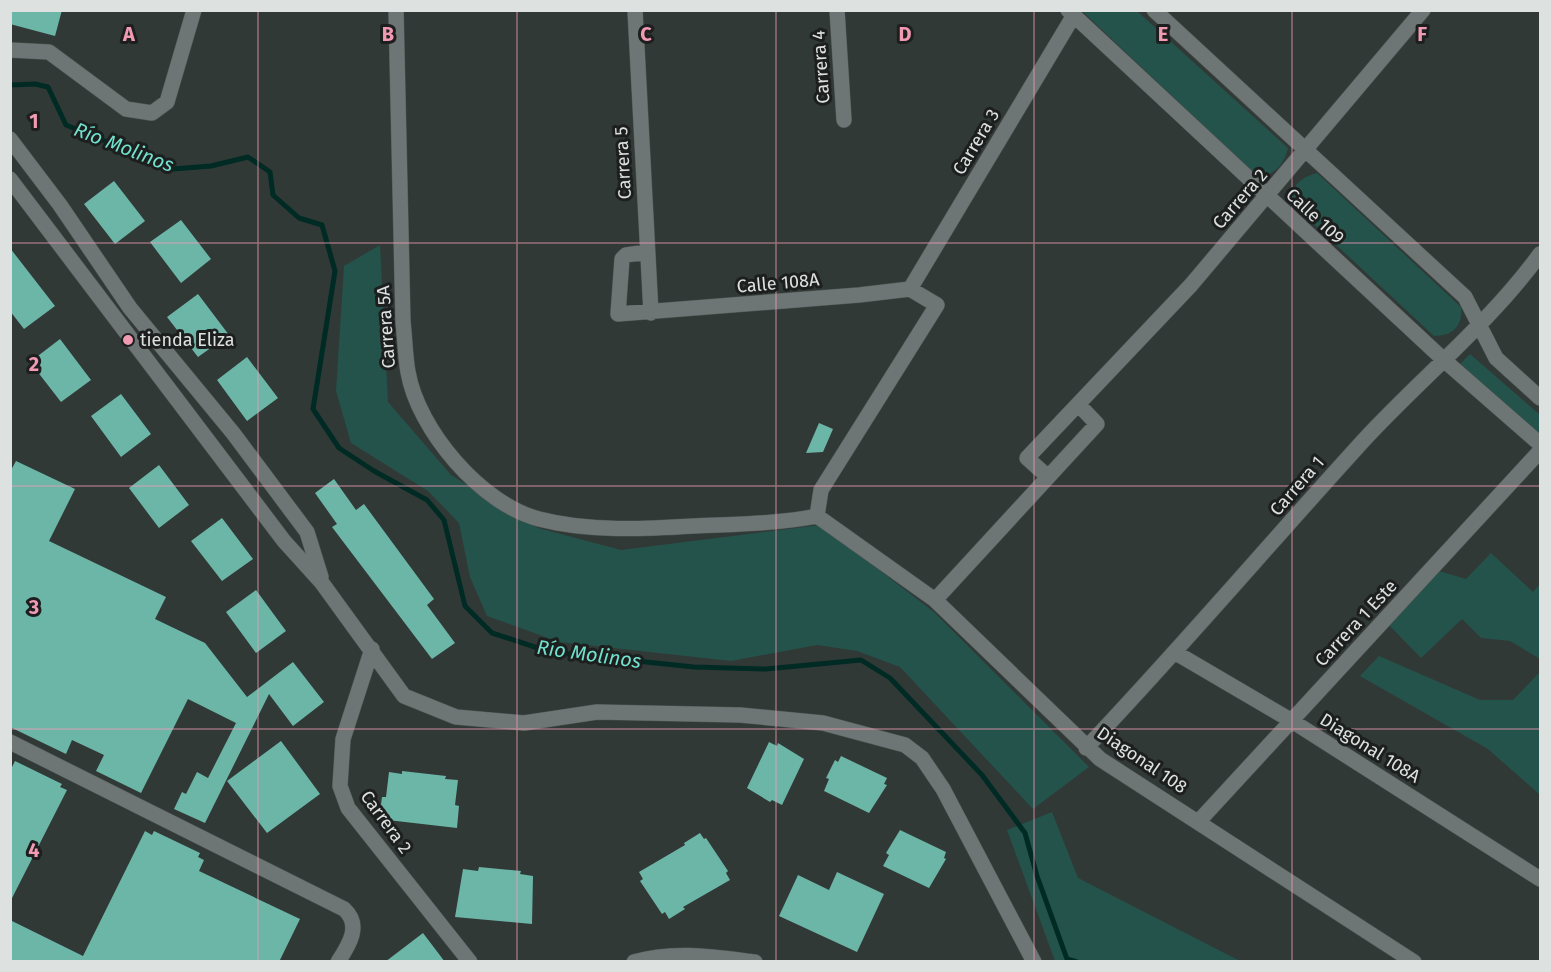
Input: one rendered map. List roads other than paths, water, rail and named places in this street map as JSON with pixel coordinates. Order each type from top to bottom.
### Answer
[{"type":"street","points":[[10,50],[49,52],[126,109],[152,113],[167,102],[194,10]]},
{"type":"street","name":"Carrera 5A","points":[[396,10],[403,322],[408,373],[418,404],[438,438],[466,475],[502,501],[538,519],[586,525],[630,529],[782,521],[817,516]]},
{"type":"street","name":"Carrera 5","points":[[635,10],[651,313]]},
{"type":"street","name":"Carrera 4","points":[[837,10],[844,120]]},
{"type":"street","points":[[1154,10],[1465,297],[1496,358],[1540,398]]},
{"type":"street","name":"Carrera 2","points":[[1047,476],[1027,458],[1191,285],[1307,151],[1423,10]]},
{"type":"street","name":"Calle 109","points":[[1071,13],[1444,361],[1540,444]]},
{"type":"street","name":"Carrera 3","points":[[910,289],[1071,13]]},
{"type":"street","points":[[10,139],[60,205],[130,308],[233,433],[307,532],[322,583]]},
{"type":"street","points":[[10,179],[284,541],[322,583],[404,696],[456,717],[524,723],[597,712],[740,715],[822,723],[905,745],[922,758],[943,789],[1034,962]]},
{"type":"street","name":"Calle 108A","points":[[647,252],[626,255],[622,260],[618,314],[651,313],[910,289]]},
{"type":"street","name":"Carrera 1","points":[[1086,748],[1176,653],[1364,440],[1514,290],[1540,254]]},
{"type":"street","points":[[817,516],[821,490],[937,305],[910,289]]},
{"type":"street","points":[[935,600],[1096,424],[1078,404]]},
{"type":"street","name":"Carrera 1 Este","points":[[1199,821],[1540,451]]},
{"type":"street","name":"Diagonal 108","points":[[817,516],[935,600],[1086,748],[1414,962]]},
{"type":"street","name":"Carrera 2","points":[[372,649],[343,739],[340,786],[348,808],[470,962]]},
{"type":"street","name":"Diagonal 108A","points":[[1176,653],[1292,721],[1540,879]]},
{"type":"street","points":[[10,742],[344,909],[353,922],[353,932],[338,962]]},
{"type":"street","points":[[634,962],[652,956],[684,954],[755,962]]},
{"type":"waterway","name":"Río Molinos","points":[[10,85],[35,84],[48,87],[66,125],[173,169],[211,166],[248,157],[270,172],[273,195],[299,218],[322,225],[335,271],[313,409],[339,448],[374,471],[427,500],[444,520],[465,606],[492,633],[550,652],[694,667],[766,669],[861,660],[890,678],[982,775],[1025,833],[1037,876],[1067,959],[1077,962]]},
{"type":"place","name":"tienda Eliza","points":[[128,340]]}]
